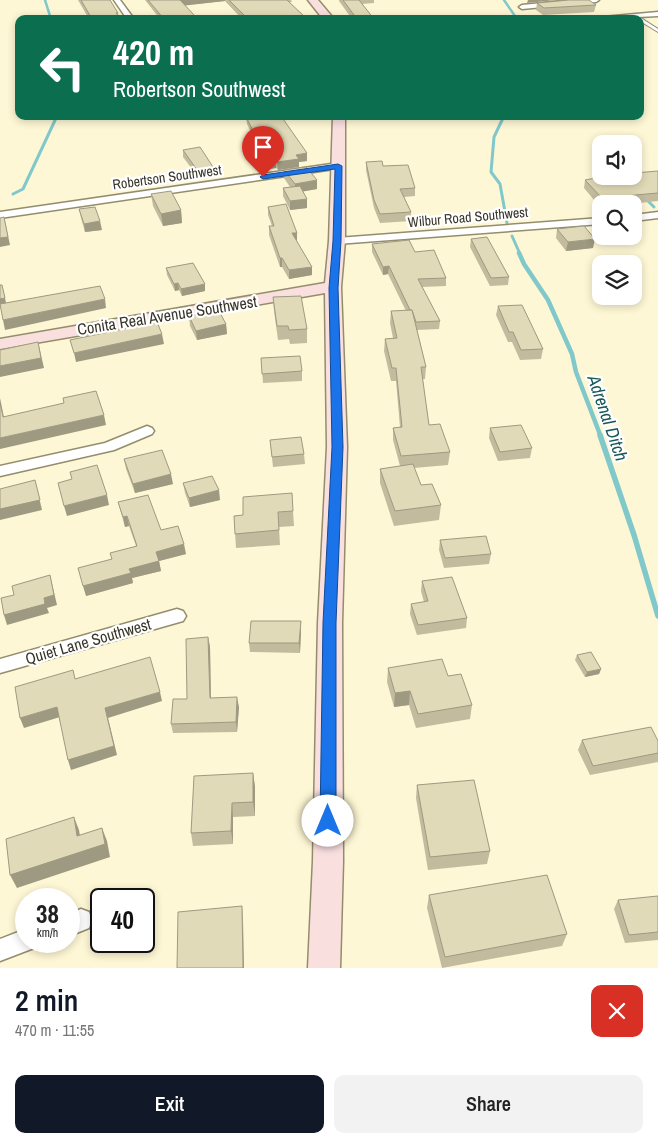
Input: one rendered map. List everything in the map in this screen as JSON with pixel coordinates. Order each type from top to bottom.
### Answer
[{"type":"street","points":[[116,0],[128,15]]},
{"type":"street","points":[[313,0],[326,15]]},
{"type":"street","points":[[522,7],[596,0]]},
{"type":"street","points":[[644,17],[658,14]]},
{"type":"street","points":[[324,968],[328,861],[330,623],[337,447],[333,288],[337,241],[339,120]]},
{"type":"street","name":"Robertson Southwest","points":[[0,215],[338,166]]},
{"type":"street","points":[[642,217],[658,215]]},
{"type":"street","name":"Wilbur Road Southwest","points":[[337,241],[462,234],[592,222]]},
{"type":"street","name":"Conita Real Avenue Southwest","points":[[0,344],[333,288]]},
{"type":"street","points":[[0,471],[109,447],[147,431]]},
{"type":"street","name":"Quiet Lane Southwest","points":[[0,666],[177,616]]},
{"type":"street","points":[[0,950],[15,944]]},
{"type":"lane","points":[[644,22],[658,30]]},
{"type":"building","points":[[81,0],[110,0],[118,13],[116,13],[118,15],[90,15]]},
{"type":"building","points":[[148,0],[180,0],[194,15],[161,15]]},
{"type":"building","points":[[229,0],[287,0],[303,15],[244,15]]},
{"type":"building","points":[[343,0],[359,0],[371,15],[354,15]]},
{"type":"building","points":[[589,0],[596,5],[544,8],[537,3]]},
{"type":"building","points":[[248,120],[284,120],[307,153],[296,155],[299,159],[277,162],[276,160],[269,161]]},
{"type":"building","points":[[200,147],[213,167],[197,170],[183,150]]},
{"type":"building","points":[[382,161],[383,166],[408,165],[415,188],[400,189],[411,212],[380,214],[374,200],[366,162]]},
{"type":"building","points":[[306,167],[317,180],[295,184],[284,170]]},
{"type":"building","points":[[658,171],[658,193],[599,195],[585,180],[592,179],[592,185],[642,185],[642,172]]},
{"type":"building","points":[[300,186],[307,199],[290,201],[283,188]]},
{"type":"building","points":[[171,191],[181,210],[161,214],[151,194]]},
{"type":"building","points":[[286,204],[297,233],[292,233],[312,267],[289,270],[282,258],[280,258],[269,226],[274,226],[268,207]]},
{"type":"building","points":[[95,207],[100,221],[84,224],[79,209]]},
{"type":"building","points":[[4,217],[8,237],[0,238],[0,218]]},
{"type":"building","points":[[584,226],[592,235],[592,239],[568,242],[557,229]]},
{"type":"building","points":[[487,237],[509,277],[491,278],[471,239]]},
{"type":"building","points":[[409,240],[415,252],[434,250],[446,278],[418,279],[440,321],[416,322],[412,310],[410,310],[389,266],[383,267],[372,244]]},
{"type":"building","points":[[193,263],[205,284],[181,289],[178,283],[174,284],[166,268]]},
{"type":"building","points":[[0,285],[2,285],[5,298],[0,299]]},
{"type":"building","points":[[100,286],[105,299],[3,320],[0,304]]},
{"type":"building","points":[[301,296],[307,329],[289,330],[288,326],[277,326],[273,297]]},
{"type":"building","points":[[522,305],[543,349],[521,350],[513,332],[509,332],[498,306]]},
{"type":"building","points":[[412,310],[426,367],[421,367],[429,425],[440,424],[450,452],[401,456],[393,428],[402,427],[396,368],[392,368],[385,339],[397,338],[391,311]]},
{"type":"building","points":[[219,311],[226,324],[196,331],[189,316]]},
{"type":"building","points":[[157,322],[162,334],[74,353],[70,340]]},
{"type":"building","points":[[38,342],[41,358],[0,366],[0,350]]},
{"type":"building","points":[[300,356],[302,371],[262,374],[261,358]]},
{"type":"building","points":[[96,391],[104,415],[0,438],[0,402],[3,417],[64,403],[63,398]]},
{"type":"building","points":[[521,425],[532,448],[500,452],[490,428]]},
{"type":"building","points":[[301,437],[304,454],[272,457],[270,440]]},
{"type":"building","points":[[162,450],[171,474],[133,484],[124,459]]},
{"type":"building","points":[[413,464],[421,485],[432,484],[441,505],[395,511],[380,469]]},
{"type":"building","points":[[97,465],[107,495],[64,506],[58,483],[72,479],[70,472]]},
{"type":"building","points":[[212,476],[219,490],[189,498],[183,483]]},
{"type":"building","points":[[35,480],[40,500],[0,509],[0,489]]},
{"type":"building","points":[[292,493],[293,511],[278,512],[279,530],[235,534],[234,516],[243,515],[243,497]]},
{"type":"building","points":[[148,495],[161,530],[178,526],[184,544],[156,552],[159,561],[129,569],[131,573],[83,586],[78,568],[112,559],[110,553],[137,546],[127,516],[123,517],[118,502]]},
{"type":"building","points":[[486,536],[491,554],[445,558],[440,540]]},
{"type":"building","points":[[50,575],[54,595],[44,598],[45,604],[4,615],[1,598],[14,595],[12,586]]},
{"type":"building","points":[[452,577],[467,618],[418,625],[411,604],[428,601],[422,581]]},
{"type":"building","points":[[251,621],[301,621],[299,643],[249,643]]},
{"type":"building","points":[[208,637],[210,698],[237,697],[236,722],[171,724],[173,699],[187,699],[186,639]]},
{"type":"building","points":[[591,652],[601,669],[587,672],[577,655]]},
{"type":"building","points":[[150,657],[160,692],[105,708],[114,746],[68,760],[57,707],[20,718],[15,687],[73,670],[75,679]]},
{"type":"building","points":[[442,659],[448,676],[461,674],[472,705],[418,714],[410,691],[395,693],[388,668]]},
{"type":"building","points":[[651,727],[658,741],[658,753],[593,766],[582,740]]},
{"type":"building","points":[[253,773],[253,802],[232,803],[231,831],[191,833],[194,776]]},
{"type":"building","points":[[474,780],[490,851],[430,857],[417,785]]},
{"type":"building","points":[[74,817],[77,836],[102,828],[105,844],[10,875],[6,839]]},
{"type":"building","points":[[547,875],[567,934],[445,957],[429,895]]},
{"type":"building","points":[[658,896],[658,932],[629,935],[618,900]]},
{"type":"building","points":[[242,906],[243,968],[177,968],[178,912]]},
{"type":"waterway","points":[[45,0],[50,15]]},
{"type":"waterway","points":[[504,0],[514,15]]},
{"type":"waterway","points":[[13,194],[23,189],[55,120]]},
{"type":"waterway","name":"Adrenal Ditch","points":[[502,120],[494,137],[491,172],[500,184],[507,223]]},
{"type":"waterway","points":[[645,198],[654,207]]},
{"type":"waterway","name":"Adrenal Ditch","points":[[512,236],[520,254]]},
{"type":"waterway","name":"Adrenal Ditch","points":[[519,253],[524,264],[548,300],[572,354],[576,372],[601,437]]},
{"type":"waterway","name":"Adrenal Ditch","points":[[600,435],[634,535],[658,616]]},
{"type":"route","points":[[263,177],[338,166],[337,241],[333,288],[337,447],[330,623],[328,821]]}]
